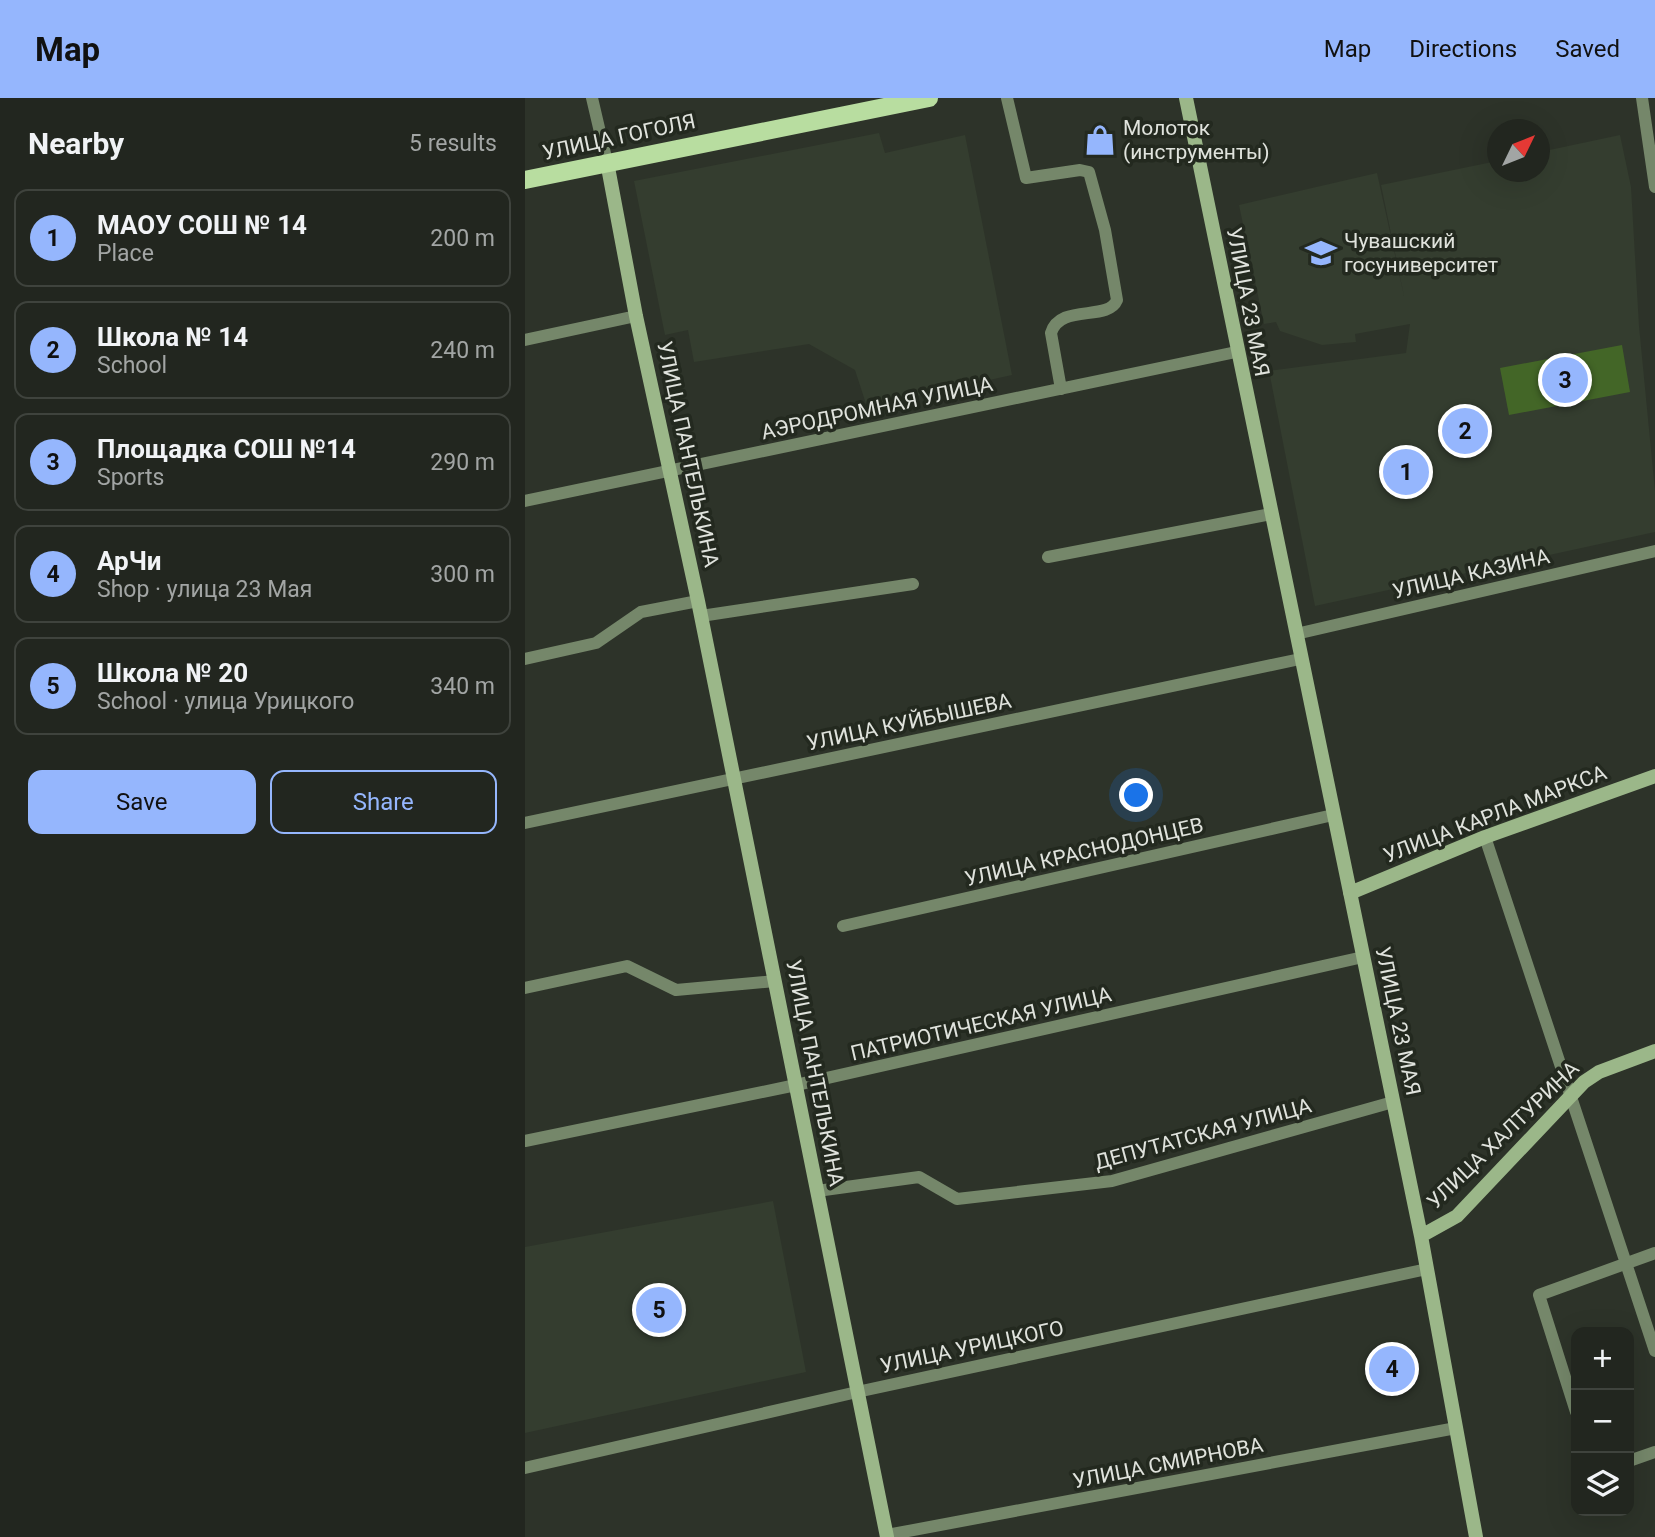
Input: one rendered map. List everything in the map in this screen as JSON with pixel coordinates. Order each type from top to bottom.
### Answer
[{"type":"main road","name":"УЛИЦА ГОГОЛЯ","points":[[525,180],[929,98]]},
{"type":"main road","name":"УЛИЦА 23 МАЯ","points":[[1186,98],[1236,352],[1427,1269],[1476,1537]]},
{"type":"main road","name":"УЛИЦА ПАНТЕЛЬКИНА","points":[[607,162],[636,316],[698,601],[887,1536]]},
{"type":"main road","name":"УЛИЦА КАРЛА МАРКСА","points":[[1350,893],[1485,837],[1655,776]]},
{"type":"main road","name":"УЛИЦА ХАЛТУРИНА","points":[[1420,1236],[1457,1216],[1571,1093],[1599,1072],[1655,1051]]},
{"type":"street","name":"УЛИЦА ПАНТЕЛЬКИНА","points":[[592,98],[607,162]]},
{"type":"street","points":[[1007,98],[1026,178],[1080,170],[1089,172],[1105,230],[1117,300],[1109,308],[1060,319],[1053,326],[1051,333],[1061,389]]},
{"type":"street","points":[[1642,98],[1655,187]]},
{"type":"street","points":[[525,341],[636,316]]},
{"type":"street","name":"АЭРОДРОМНАЯ УЛИЦА","points":[[525,500],[670,472],[1236,352]]},
{"type":"street","points":[[1048,557],[1271,514]]},
{"type":"street","name":"УЛИЦА КАЗИНА","points":[[1296,634],[1655,551]]},
{"type":"street","points":[[701,616],[913,584]]},
{"type":"street","points":[[525,660],[596,643],[641,612],[698,601]]},
{"type":"street","name":"УЛИЦА КУЙБЫШЕВА","points":[[525,823],[1300,659]]},
{"type":"street","name":"УЛИЦА КРАСНОДОНЦЕВ","points":[[843,926],[1333,815]]},
{"type":"street","points":[[1485,837],[1571,1093],[1624,1264],[1655,1351]]},
{"type":"street","name":"ПАТРИОТИЧЕСКАЯ УЛИЦА","points":[[525,1141],[796,1085],[1363,957]]},
{"type":"street","points":[[525,988],[627,966],[676,990],[775,981]]},
{"type":"street","name":"ДЕПУТАТСКАЯ УЛИЦА","points":[[817,1191],[919,1177],[957,1199],[1112,1181],[1393,1102]]},
{"type":"street","points":[[1571,1396],[1539,1295],[1655,1253]]},
{"type":"street","name":"УЛИЦА УРИЦКОГО","points":[[525,1468],[857,1392],[1427,1269]]},
{"type":"street","name":"УЛИЦА СМИРНОВА","points":[[887,1536],[1456,1428]]},
{"type":"street","points":[[1634,1459],[1655,1452]]},
{"type":"shaded area","points":[[879,133],[885,153],[965,135],[1012,375],[867,407],[855,370],[809,344],[694,362],[688,330],[665,335],[634,181]]},
{"type":"shaded area","points":[[1620,135],[1631,187],[1639,326],[1655,491],[1655,532],[1315,606],[1269,371],[1406,353],[1410,324],[1355,334],[1356,342],[1322,345],[1280,331],[1276,322],[1264,324],[1239,205],[1377,173],[1404,296],[1381,185],[1487,163],[1487,182],[1550,182],[1550,150]]},
{"type":"shaded area","points":[[773,1201],[806,1372],[525,1433],[525,1247]]},
{"type":"green space","points":[[1622,345],[1630,392],[1509,415],[1500,368]]},
{"type":"place","name":"Молоток (инструменты)","points":[[1100,140]]},
{"type":"place","name":"Чувашский госуниверситет","points":[[1321,253]]},
{"type":"place","name":"Площадка СОШ №14","points":[[1565,380]]},
{"type":"place","name":"Школа № 14","points":[[1465,431]]},
{"type":"place","name":"МАОУ СОШ № 14","points":[[1406,472]]},
{"type":"place","name":"Школа № 20","points":[[659,1310]]},
{"type":"place","name":"АрЧи","points":[[1392,1369]]}]
